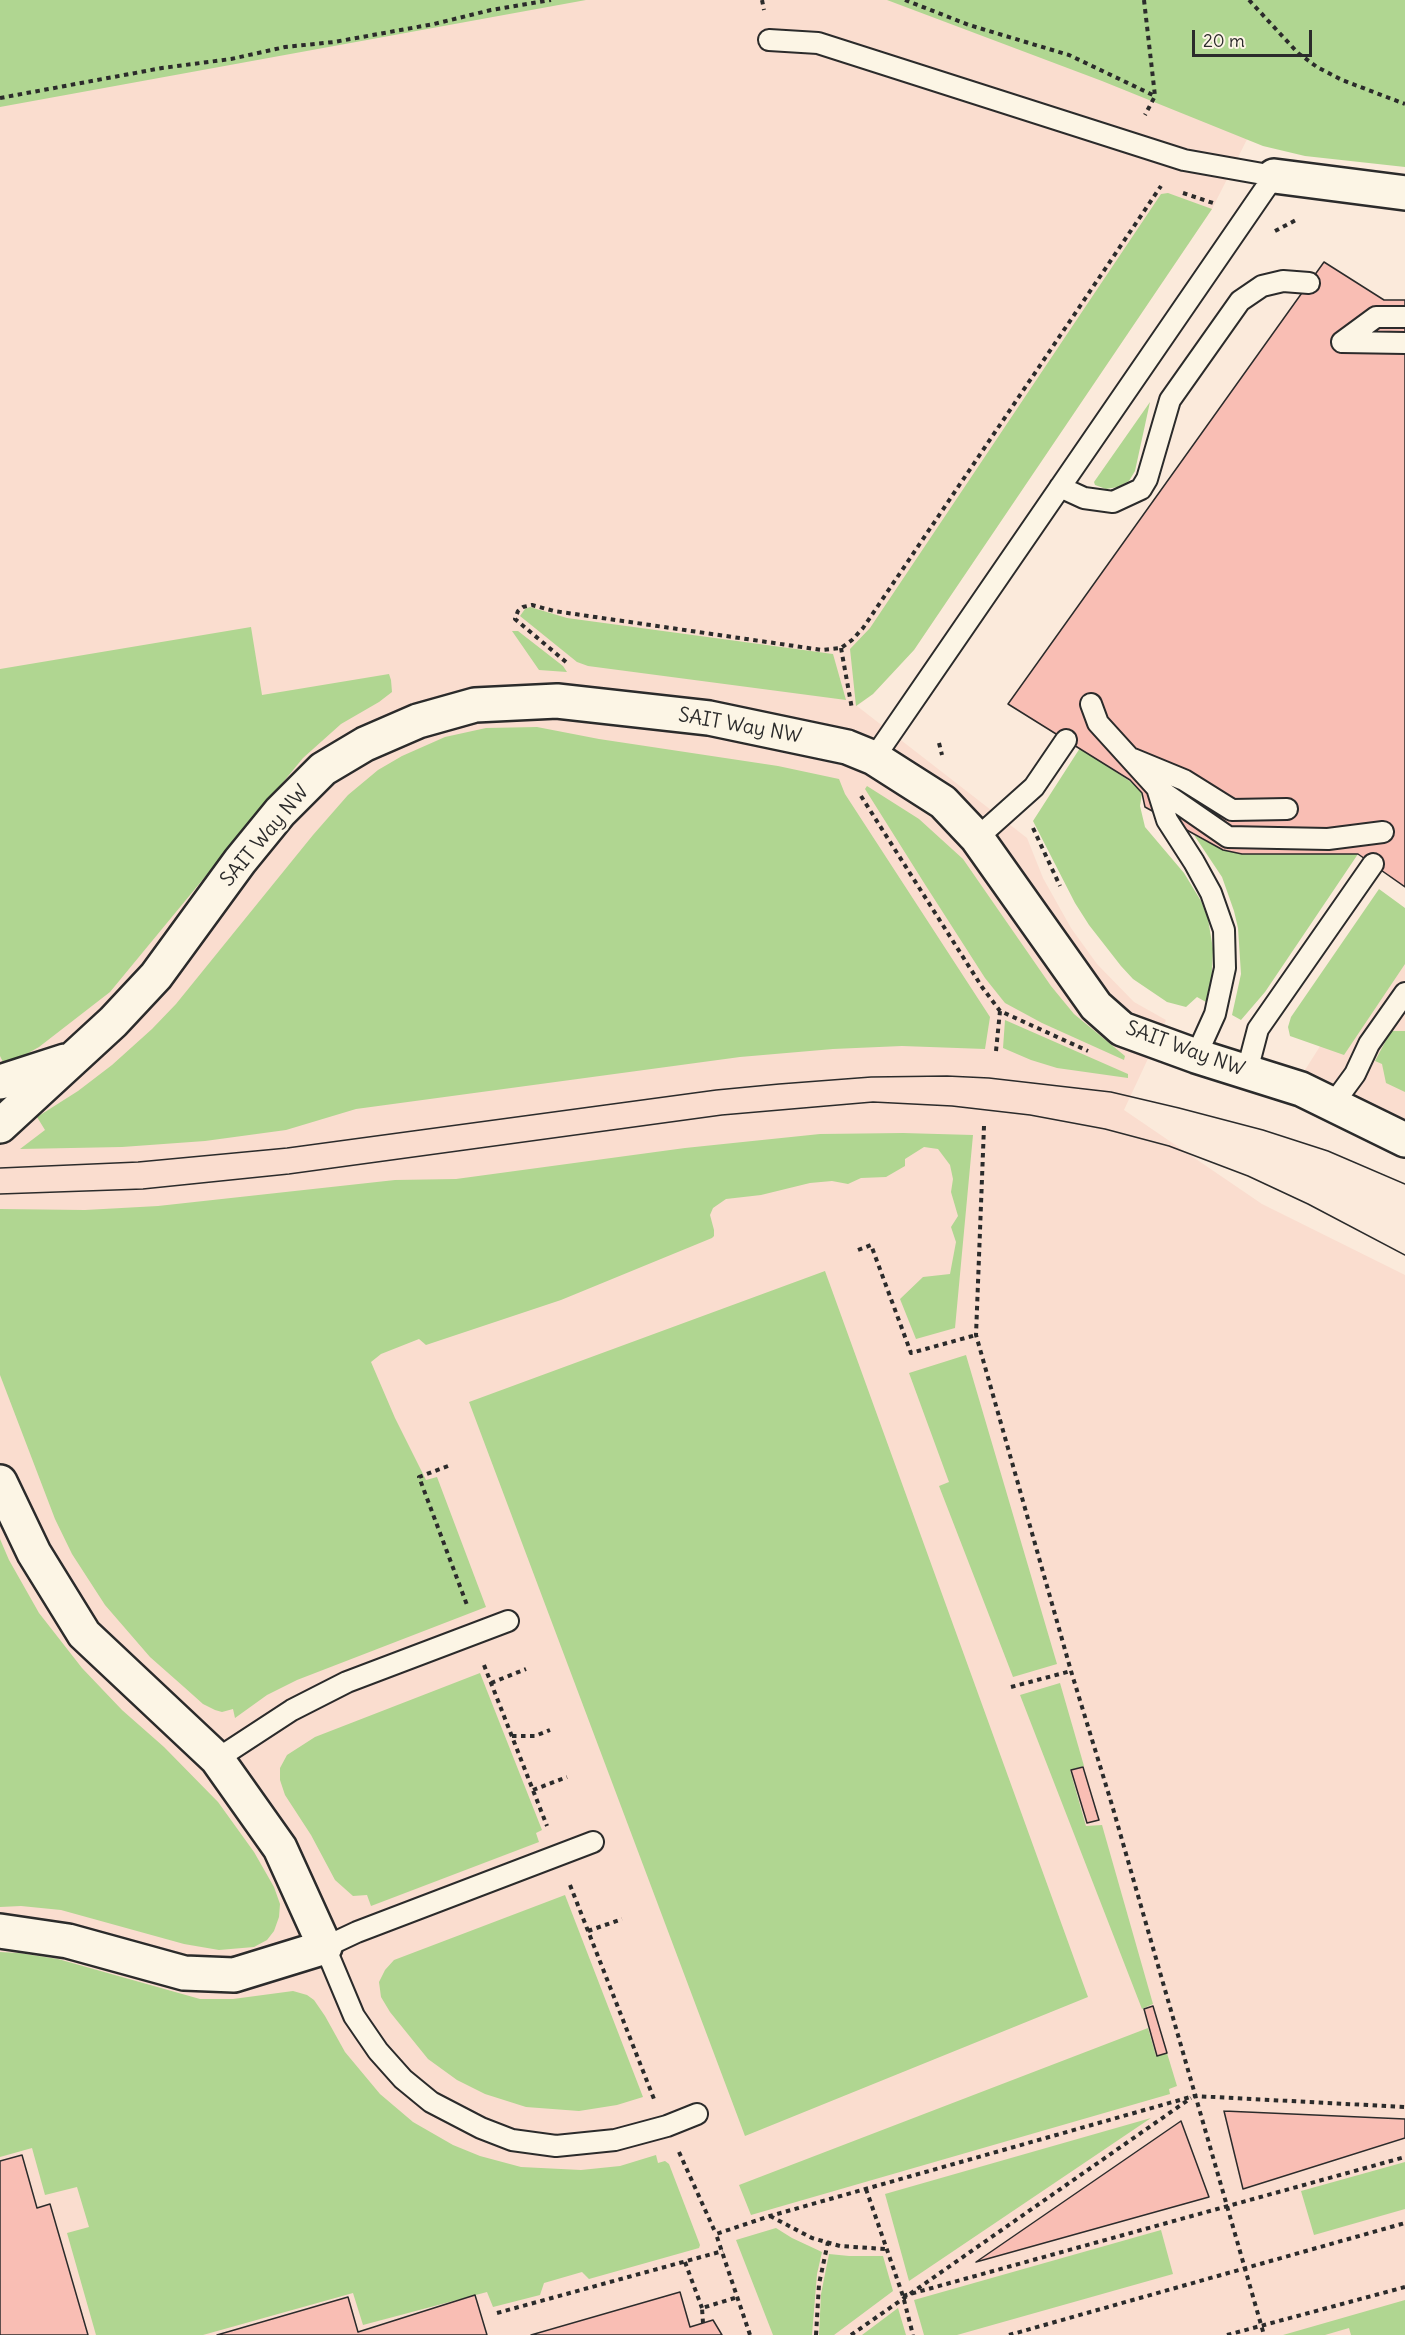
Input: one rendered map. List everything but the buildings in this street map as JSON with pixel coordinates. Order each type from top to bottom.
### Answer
[{"type":"street","points":[[1274,176],[1405,193]]},
{"type":"street","name":"SAIT Way NW","points":[[0,1126],[76,1058],[156,976],[240,861],[280,812],[322,769],[365,744],[418,721],[475,705],[557,701],[709,718],[847,747],[874,758],[943,802],[977,838],[1096,1006],[1122,1029],[1196,1056],[1301,1089],[1405,1140]]},
{"type":"street","points":[[0,1082],[76,1058]]},
{"type":"street","points":[[0,1482],[34,1553],[84,1634],[217,1759],[280,1848],[324,1947],[234,1975],[184,1973],[68,1941],[0,1931]]},
{"type":"lane","points":[[769,40],[818,43],[1184,160],[1274,176],[874,758]]},
{"type":"lane","points":[[1060,487],[1084,498],[1113,502],[1140,489],[1147,479],[1170,400],[1240,301],[1262,286],[1283,280],[1309,283]]},
{"type":"lane","points":[[1405,317],[1376,316],[1342,342],[1405,343]]},
{"type":"lane","points":[[1091,704],[1098,723],[1156,788],[1228,837],[1328,838],[1383,832]]},
{"type":"lane","points":[[977,838],[1034,788],[1066,740]]},
{"type":"lane","points":[[1128,756],[1184,780],[1232,810],[1287,809]]},
{"type":"lane","points":[[1156,788],[1167,820],[1211,893],[1224,930],[1225,968],[1215,1014],[1196,1056]]},
{"type":"lane","points":[[1247,1071],[1258,1029],[1374,864]]},
{"type":"lane","points":[[1333,1104],[1354,1074],[1369,1044],[1405,993]]},
{"type":"lane","points":[[217,1759],[292,1710],[347,1682],[508,1621]]},
{"type":"lane","points":[[592,1842],[357,1932],[324,1947],[354,2016],[378,2051],[403,2079],[431,2102],[481,2128],[512,2140],[556,2146],[615,2140],[667,2126],[697,2114]]},
{"type":"path","points":[[0,98],[162,68],[231,59],[285,46],[334,42],[551,0]]},
{"type":"path","points":[[904,0],[969,25],[1069,55],[1155,96]]},
{"type":"path","points":[[1131,143],[1155,96],[1144,0]]},
{"type":"path","points":[[1249,0],[1298,53],[1317,67],[1342,80],[1405,104]]},
{"type":"path","points":[[515,619],[518,611],[532,605],[554,611],[822,650],[841,648],[863,628],[1161,186]]},
{"type":"path","points":[[1270,234],[1296,219],[1305,217]]},
{"type":"path","points":[[841,648],[852,712]]},
{"type":"path","points":[[857,789],[982,987],[1000,1011],[1091,1053]]},
{"type":"path","points":[[1032,826],[1064,895]]},
{"type":"path","points":[[996,1051],[1000,1011]]},
{"type":"path","points":[[984,1126],[976,1335],[1264,2335]]},
{"type":"path","points":[[858,1250],[871,1245],[911,1353],[976,1335]]},
{"type":"path","points":[[448,1466],[419,1477],[468,1607]]},
{"type":"path","points":[[484,1665],[548,1830]]},
{"type":"path","points":[[491,1683],[526,1669]]},
{"type":"path","points":[[1011,1687],[1071,1671]]},
{"type":"path","points":[[512,1736],[535,1736],[549,1730]]},
{"type":"path","points":[[533,1790],[567,1777]]},
{"type":"path","points":[[570,1885],[654,2100]]},
{"type":"path","points":[[588,1931],[622,1918]]},
{"type":"path","points":[[851,2335],[903,2296],[1194,2096]]},
{"type":"path","points":[[716,2234],[770,2216],[1194,2096],[1405,2107]]},
{"type":"path","points":[[903,2296],[1405,2157]]},
{"type":"path","points":[[683,2161],[723,2251],[750,2335]]},
{"type":"path","points":[[866,2189],[903,2296],[913,2335]]},
{"type":"path","points":[[770,2216],[812,2238],[840,2246],[885,2249]]},
{"type":"path","points":[[1009,2335],[1405,2223]]},
{"type":"path","points":[[816,2335],[816,2303],[828,2242]]},
{"type":"path","points":[[497,2313],[723,2251]]},
{"type":"path","points":[[685,2262],[702,2308],[703,2323]]},
{"type":"path","points":[[1227,2335],[1405,2287]]},
{"type":"path","points":[[702,2308],[738,2297]]},
{"type":"shaded area","points":[[0,0],[1307,0],[1308,18],[1212,209],[914,650],[873,694],[857,706],[1027,838],[1043,878],[1071,928],[1097,964],[1134,1002],[1166,1020],[1124,1110],[1262,1204],[1405,1275],[1405,2335],[0,2335]]},
{"type":"shaded area","points":[[1405,912],[1405,1121],[1305,1070]]},
{"type":"green space","points":[[0,0],[586,0],[0,107]]},
{"type":"green space","points":[[887,0],[1405,0],[1405,167],[1305,156],[1263,146],[1102,81]]},
{"type":"green space","points":[[1168,193],[1212,209],[914,650],[873,694],[856,706],[850,649],[870,628],[1161,194]]},
{"type":"green space","points":[[1150,402],[1135,471],[1129,481],[1118,487],[1106,489],[1095,485],[1094,482]]},
{"type":"green space","points":[[530,607],[567,618],[833,654],[846,700],[588,666],[577,662],[520,616],[525,609]]},
{"type":"green space","points":[[251,627],[262,695],[389,674],[392,692],[341,724],[303,758],[110,992],[39,1047],[5,1066],[0,1056],[0,669]]},
{"type":"green space","points":[[512,631],[518,631],[563,666],[567,672],[539,670]]},
{"type":"green space","points":[[537,727],[599,739],[778,766],[839,779],[845,794],[990,1017],[985,1049],[902,1046],[740,1057],[356,1109],[286,1130],[205,1141],[122,1147],[20,1149],[45,1130],[37,1117],[78,1091],[112,1065],[176,1004],[313,835],[348,795],[378,770],[402,756],[445,737],[486,728]]},
{"type":"green space","points":[[1080,748],[1137,786],[1142,793],[1140,806],[1145,827],[1184,873],[1201,901],[1208,919],[1213,949],[1211,990],[1206,1002],[1197,997],[1186,1007],[1167,1002],[1133,979],[1089,925],[1075,903],[1033,821]]},
{"type":"green space","points":[[867,786],[919,819],[963,859],[1051,986],[1074,1014],[1125,1056],[1124,1060],[1042,1023],[1005,1003],[985,978],[926,886],[865,789]]},
{"type":"green space","points":[[1194,835],[1223,850],[1242,854],[1358,854],[1265,992],[1241,1020],[1232,1015],[1241,974],[1238,928],[1234,911],[1222,877]]},
{"type":"green space","points":[[1379,889],[1405,908],[1405,964],[1344,1055],[1290,1036],[1288,1027],[1291,1017]]},
{"type":"green space","points":[[1005,1020],[1128,1074],[1128,1078],[1057,1068],[1003,1048]]},
{"type":"green space","points":[[1391,1031],[1405,1031],[1405,1092],[1386,1083],[1382,1064],[1375,1061]]},
{"type":"green space","points":[[820,1134],[973,1135],[955,1328],[916,1339],[900,1299],[923,1277],[950,1274],[956,1242],[951,1227],[958,1216],[951,1192],[953,1179],[950,1165],[938,1149],[924,1147],[905,1159],[905,1166],[886,1177],[861,1178],[848,1184],[832,1181],[810,1183],[761,1195],[726,1199],[713,1208],[710,1215],[714,1230],[712,1238],[561,1300],[426,1345],[419,1339],[381,1354],[371,1362],[395,1418],[426,1480],[437,1477],[486,1607],[297,1680],[267,1695],[235,1718],[233,1709],[222,1712],[203,1704],[150,1657],[105,1605],[72,1554],[55,1519],[0,1375],[0,1209],[85,1210],[158,1206],[395,1180],[456,1179],[685,1148]]},
{"type":"green space","points":[[825,1271],[1088,1997],[745,2136],[469,1402]]},
{"type":"green space","points":[[966,1355],[1057,1664],[1013,1677],[939,1486],[949,1482],[909,1373]]},
{"type":"green space","points":[[0,1539],[9,1560],[39,1613],[82,1668],[122,1710],[164,1747],[218,1802],[254,1852],[274,1887],[280,1904],[279,1917],[274,1931],[267,1940],[254,1947],[219,1950],[184,1944],[61,1910],[21,1906],[0,1907]]},
{"type":"green space","points":[[480,1673],[542,1830],[536,1833],[539,1842],[371,1906],[367,1895],[353,1896],[335,1880],[311,1835],[285,1795],[280,1780],[280,1768],[287,1755],[315,1737]]},
{"type":"green space","points":[[1060,1683],[1084,1766],[1070,1770],[1086,1826],[1102,1825],[1153,2004],[1142,2009],[1020,1695]]},
{"type":"green space","points":[[565,1895],[643,2097],[617,2105],[579,2111],[526,2107],[485,2094],[457,2080],[428,2059],[390,2012],[381,1997],[379,1982],[385,1970],[394,1960]]},
{"type":"green space","points":[[0,1952],[58,1959],[200,1999],[233,1999],[293,1991],[307,1995],[314,2000],[325,2016],[345,2052],[380,2094],[413,2122],[453,2145],[480,2156],[521,2167],[581,2170],[620,2166],[656,2155],[658,2163],[665,2161],[669,2164],[700,2245],[699,2248],[589,2279],[582,2272],[544,2283],[540,2295],[493,2307],[487,2292],[363,2325],[353,2293],[203,2335],[96,2335],[67,2233],[89,2227],[77,2187],[45,2195],[32,2148],[0,2157]]},
{"type":"green space","points":[[1148,2028],[1156,2056],[1167,2053],[1177,2086],[1169,2089],[1170,2094],[751,2215],[739,2185]]},
{"type":"green space","points":[[1151,2118],[909,2281],[885,2194]]},
{"type":"green space","points":[[1405,2162],[1405,2209],[1314,2235],[1301,2191]]},
{"type":"green space","points":[[776,2228],[822,2252],[817,2274],[812,2335],[773,2335],[736,2240]]},
{"type":"green space","points":[[1161,2230],[1173,2274],[957,2335],[924,2335],[914,2300]]},
{"type":"green space","points":[[829,2254],[883,2256],[893,2291],[834,2335],[819,2335],[821,2294]]},
{"type":"green space","points":[[1405,2300],[1405,2335],[1351,2335],[1349,2328],[1325,2335],[1283,2335]]},
{"type":"green space","points":[[898,2308],[906,2335],[862,2335]]},
{"type":"tram line","points":[[0,1168],[138,1162],[287,1148],[716,1090],[871,1077],[947,1076],[989,1078],[1111,1092],[1179,1108],[1263,1130],[1328,1151],[1405,1184]]},
{"type":"tram line","points":[[0,1194],[143,1189],[289,1174],[722,1115],[873,1102],[952,1106],[1030,1115],[1105,1129],[1169,1146],[1248,1176],[1308,1204],[1405,1255]]}]
